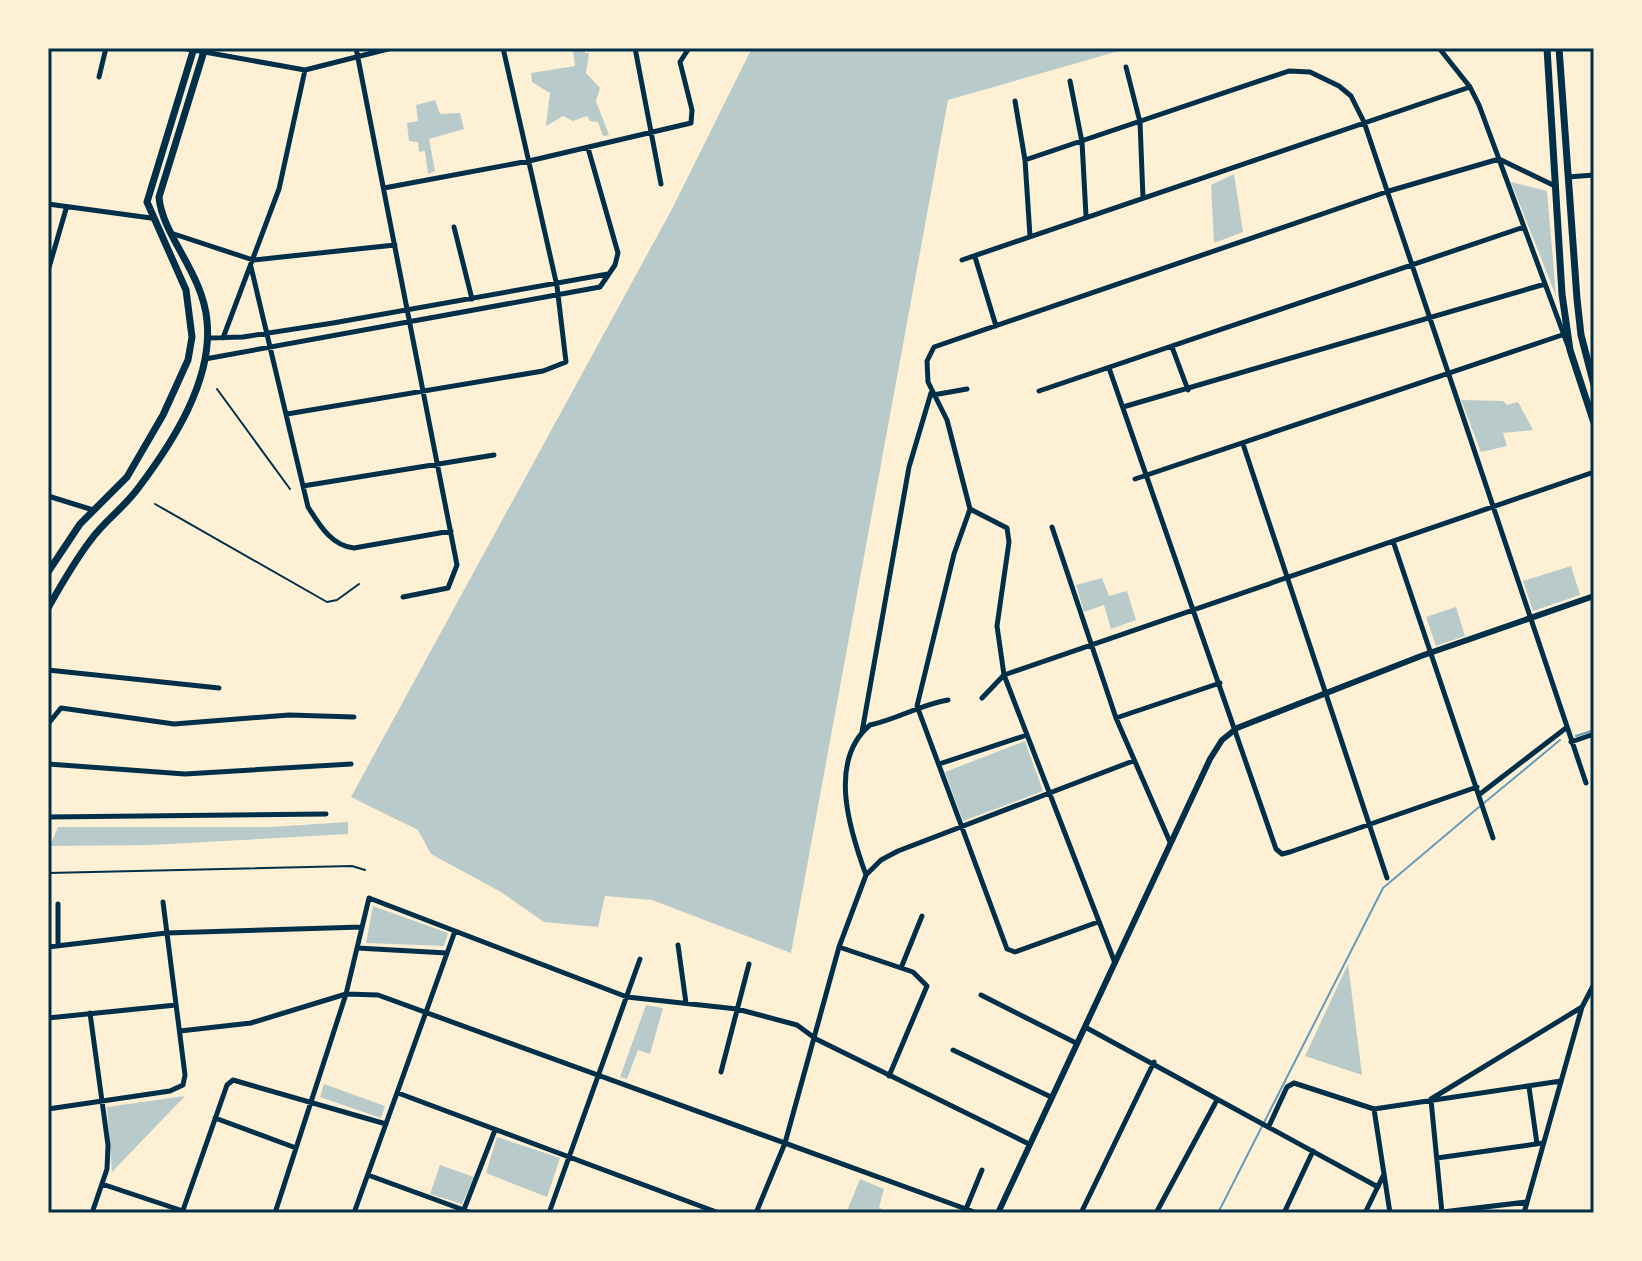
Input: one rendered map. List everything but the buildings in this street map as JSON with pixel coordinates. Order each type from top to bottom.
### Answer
[{"type":"main road","points":[[1547,48],[1562,294],[1570,350],[1594,423]]},
{"type":"main road","points":[[1559,48],[1581,335],[1594,385]]},
{"type":"main road","points":[[49,567],[94,510],[127,477],[183,375],[192,337],[186,290],[169,246],[151,218],[147,202],[194,49]]},
{"type":"main road","points":[[48,608],[87,544],[139,487],[185,412],[205,359],[208,338],[201,291],[163,216],[160,194],[204,50]]},
{"type":"main road","points":[[127,477],[131,485],[139,487]]},
{"type":"main road","points":[[112,494],[121,496],[123,506]]},
{"type":"street","points":[[99,77],[106,48]]},
{"type":"street","points":[[182,48],[305,70],[392,48]]},
{"type":"street","points":[[356,48],[457,565],[448,588],[403,597]]},
{"type":"street","points":[[287,414],[425,393],[548,370],[566,362],[557,286],[503,48]]},
{"type":"street","points":[[635,48],[661,184]]},
{"type":"street","points":[[384,188],[529,161],[691,123],[692,110],[680,62],[689,48]]},
{"type":"street","points":[[1439,48],[1470,87],[1570,350]]},
{"type":"street","points":[[1126,67],[1140,122],[1143,198]]},
{"type":"street","points":[[223,338],[279,189],[305,70]]},
{"type":"street","points":[[1025,160],[1294,70],[1310,72],[1351,96],[1364,122],[1389,191],[1446,375],[1586,783]]},
{"type":"street","points":[[1070,81],[1082,142],[1086,216]]},
{"type":"street","points":[[962,260],[1470,87]]},
{"type":"street","points":[[1015,101],[1025,160],[1030,236]]},
{"type":"street","points":[[205,359],[559,297],[600,287],[617,262],[618,250],[588,148]]},
{"type":"street","points":[[1098,922],[1015,952],[1003,944],[917,706],[954,554],[970,509],[947,420],[932,394],[927,361],[934,347],[1389,191],[1499,159],[1556,187]]},
{"type":"street","points":[[1568,177],[1594,175]]},
{"type":"street","points":[[48,204],[66,209],[151,218]]},
{"type":"street","points":[[48,271],[66,209]]},
{"type":"street","points":[[454,227],[472,299]]},
{"type":"street","points":[[1039,391],[1524,227]]},
{"type":"street","points":[[174,234],[253,260],[395,245]]},
{"type":"street","points":[[975,257],[996,326]]},
{"type":"street","points":[[251,267],[308,507],[325,532],[342,546],[364,547],[451,531]]},
{"type":"street","points":[[208,338],[333,323],[557,286],[609,274]]},
{"type":"street","points":[[1123,407],[1168,391],[1188,390],[1545,284]]},
{"type":"street","points":[[333,323],[335,335]]},
{"type":"street","points":[[1135,479],[1562,335]]},
{"type":"street","points":[[1172,347],[1188,390]]},
{"type":"street","points":[[1109,368],[1237,728],[1272,838],[1282,854],[1479,791],[1566,728]]},
{"type":"street","points":[[932,394],[967,389]]},
{"type":"street","points":[[866,875],[853,836],[846,787],[849,758],[862,732],[909,467],[932,394]]},
{"type":"street","points":[[1243,444],[1387,878]]},
{"type":"street","points":[[303,486],[494,455]]},
{"type":"street","points":[[982,698],[1004,675],[1594,472]]},
{"type":"street","points":[[48,496],[94,510]]},
{"type":"street","points":[[970,509],[1007,528],[1009,542],[997,635],[1004,675],[1115,963]]},
{"type":"street","points":[[1052,527],[1116,718],[1170,842]]},
{"type":"street","points":[[1393,541],[1433,652],[1493,838]]},
{"type":"street","points":[[998,1213],[1215,750],[1237,728],[1433,652],[1594,596]]},
{"type":"street","points":[[48,670],[219,688]]},
{"type":"street","points":[[1116,718],[1220,683]]},
{"type":"street","points":[[862,732],[870,725],[901,718],[917,706],[948,700]]},
{"type":"street","points":[[48,724],[61,708],[174,724],[223,723],[289,715],[354,717]]},
{"type":"street","points":[[1571,742],[1594,734]]},
{"type":"street","points":[[939,764],[1027,735]]},
{"type":"street","points":[[756,1213],[785,1143],[839,947],[866,875],[889,856],[1133,761]]},
{"type":"street","points":[[48,764],[185,774],[351,764]]},
{"type":"street","points":[[48,817],[326,814]]},
{"type":"street","points":[[275,1213],[346,994],[369,898],[627,997],[737,1009],[797,1025],[816,1039],[1029,1144]]},
{"type":"street","points":[[48,1109],[181,1087],[185,1075],[163,902]]},
{"type":"street","points":[[58,904],[58,945]]},
{"type":"street","points":[[901,968],[922,916]]},
{"type":"street","points":[[48,947],[166,933],[362,927]]},
{"type":"street","points":[[354,1213],[428,1014],[455,931]]},
{"type":"street","points":[[678,945],[686,1003]]},
{"type":"street","points":[[839,947],[918,974],[927,986],[889,1076]]},
{"type":"street","points":[[357,948],[447,953]]},
{"type":"street","points":[[549,1213],[640,959]]},
{"type":"street","points":[[721,1072],[749,964]]},
{"type":"street","points":[[1524,1213],[1540,1143],[1582,1007],[1594,984]]},
{"type":"street","points":[[180,1031],[251,1023],[346,994],[378,995],[977,1213]]},
{"type":"street","points":[[981,995],[1076,1043]]},
{"type":"street","points":[[48,1018],[176,1005]]},
{"type":"street","points":[[1431,1100],[1454,1082],[1582,1007]]},
{"type":"street","points":[[90,1013],[104,1101],[107,1169],[92,1213]]},
{"type":"street","points":[[1085,1027],[1378,1187]]},
{"type":"street","points":[[953,1050],[1051,1097]]},
{"type":"street","points":[[1081,1213],[1154,1062]]},
{"type":"street","points":[[102,1184],[183,1212],[227,1085],[235,1079],[386,1124]]},
{"type":"street","points":[[1269,1126],[1287,1087],[1294,1083],[1374,1109],[1561,1081]]},
{"type":"street","points":[[1529,1087],[1540,1143]]},
{"type":"street","points":[[398,1093],[719,1213]]},
{"type":"street","points":[[1156,1213],[1217,1100]]},
{"type":"street","points":[[1431,1100],[1442,1213],[1494,1210],[1527,1202]]},
{"type":"street","points":[[1374,1109],[1390,1213]]},
{"type":"street","points":[[215,1118],[296,1148]]},
{"type":"street","points":[[464,1212],[495,1130]]},
{"type":"street","points":[[1437,1158],[1540,1143]]},
{"type":"street","points":[[1284,1213],[1313,1151]]},
{"type":"street","points":[[966,1209],[982,1170]]},
{"type":"street","points":[[1365,1213],[1385,1173]]},
{"type":"street","points":[[368,1175],[472,1213]]},
{"type":"lane","points":[[217,389],[290,489]]},
{"type":"lane","points":[[155,504],[327,602],[337,600],[359,584]]},
{"type":"lane","points":[[48,873],[352,866],[365,870]]},
{"type":"shaded area","points":[[585,48],[585,53],[589,53],[586,73],[600,88],[596,101],[609,135],[603,136],[598,122],[590,121],[587,116],[573,121],[563,116],[546,126],[550,93],[532,82],[531,73],[575,66],[573,49]]},
{"type":"shaded area","points":[[752,48],[1129,48],[948,100],[791,953],[652,900],[605,896],[598,927],[544,922],[501,892],[431,854],[418,830],[351,797],[672,209]]},
{"type":"shaded area","points":[[435,100],[440,114],[460,113],[464,129],[429,139],[435,171],[428,174],[425,151],[419,152],[418,142],[409,141],[407,123],[418,121],[416,105]]},
{"type":"shaded area","points":[[1234,174],[1243,232],[1214,243],[1211,185]]},
{"type":"shaded area","points":[[1511,182],[1547,191],[1556,296]]},
{"type":"shaded area","points":[[1461,400],[1503,401],[1507,405],[1518,402],[1533,430],[1503,433],[1507,446],[1481,452]]},
{"type":"shaded area","points":[[1571,566],[1580,595],[1533,611],[1523,581]]},
{"type":"shaded area","points":[[1102,578],[1109,596],[1127,591],[1136,620],[1111,629],[1104,605],[1084,612],[1076,585]]},
{"type":"shaded area","points":[[1456,607],[1465,636],[1436,646],[1426,617]]},
{"type":"shaded area","points":[[1025,741],[1043,791],[963,821],[945,772]]},
{"type":"shaded area","points":[[348,822],[348,834],[151,845],[50,846],[58,827],[272,827]]},
{"type":"shaded area","points":[[373,906],[448,933],[444,946],[366,943]]},
{"type":"shaded area","points":[[1348,964],[1362,1075],[1305,1056]]},
{"type":"shaded area","points":[[646,1005],[663,1008],[650,1054],[638,1050],[627,1079],[620,1077]]},
{"type":"shaded area","points":[[324,1084],[385,1106],[381,1118],[320,1097]]},
{"type":"shaded area","points":[[185,1096],[112,1172],[107,1107]]},
{"type":"shaded area","points":[[497,1137],[560,1158],[547,1197],[486,1173]]},
{"type":"shaded area","points":[[440,1165],[474,1177],[462,1204],[430,1194]]},
{"type":"shaded area","points":[[860,1179],[884,1189],[879,1207],[886,1213],[847,1211]]},
{"type":"waterway","points":[[1576,736],[1594,730]]},
{"type":"waterway","points":[[1484,803],[1560,740]]},
{"type":"waterway","points":[[1218,1213],[1383,888],[1479,807]]}]
